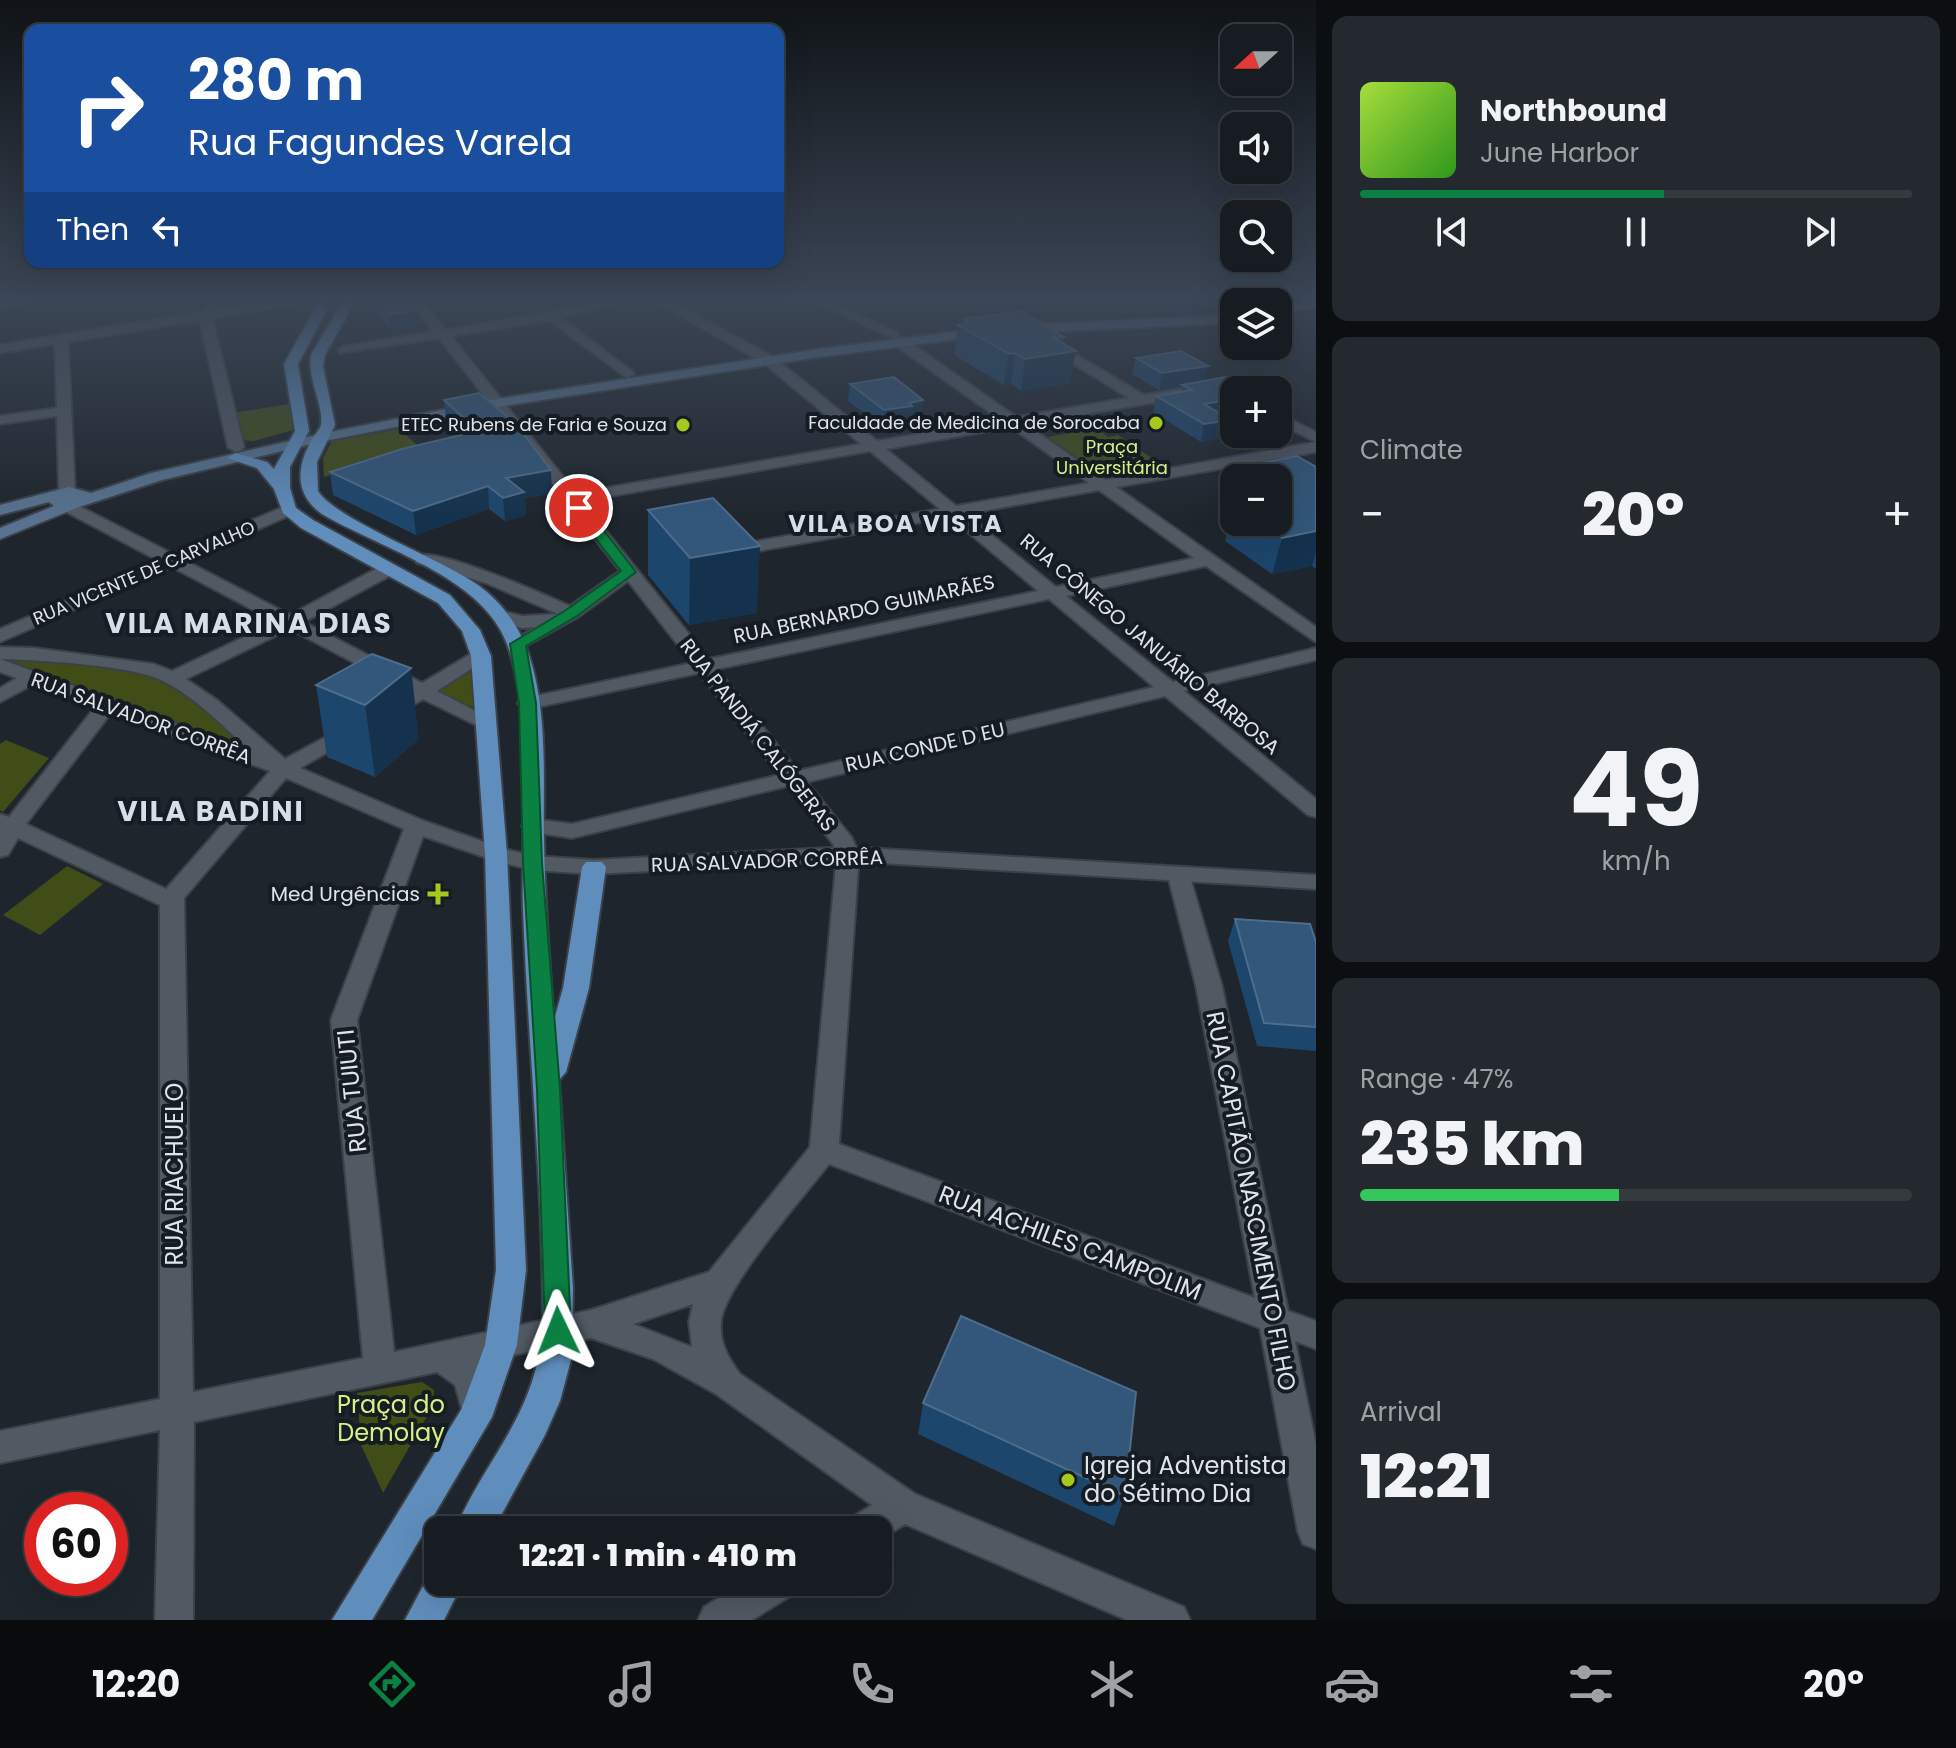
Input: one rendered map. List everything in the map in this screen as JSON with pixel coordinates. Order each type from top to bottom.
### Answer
[{"type":"main road","points":[[285,499],[282,467],[297,438],[292,372]]},
{"type":"main road","points":[[317,372],[324,432],[307,468],[307,480],[315,500],[363,530],[423,559],[477,591],[502,617],[518,644],[528,703],[533,863],[548,1089],[574,1328],[539,1411],[481,1516]]},
{"type":"main road","points":[[0,510],[69,499],[324,432],[648,372]]},
{"type":"main road","points":[[494,399],[676,372]]},
{"type":"main road","points":[[236,453],[262,465],[285,499],[389,569],[454,607],[471,630],[481,656],[496,854],[511,1270],[501,1345],[477,1409],[351,1620]]},
{"type":"main road","points":[[0,534],[69,499]]},
{"type":"main road","points":[[548,1089],[576,988],[594,867]]},
{"type":"main road","points":[[424,1620],[437,1596]]},
{"type":"street","points":[[62,372],[69,499],[173,561],[486,724]]},
{"type":"street","points":[[218,372],[236,453]]},
{"type":"street","name":"RUA PANDIÁ CALÓGERAS","points":[[472,372],[844,843],[848,854]]},
{"type":"street","name":"RUA CÔNEGO JANUÁRIO BARBOSA","points":[[783,372],[1316,810]]},
{"type":"street","points":[[942,372],[1316,636]]},
{"type":"street","points":[[1096,372],[1142,400]]},
{"type":"street","points":[[1122,372],[1187,405]]},
{"type":"street","points":[[1020,426],[1166,396],[1220,393]]},
{"type":"street","points":[[572,498],[874,445],[1187,405],[1220,395]]},
{"type":"street","points":[[0,420],[64,411]]},
{"type":"street","points":[[1292,425],[1316,438]]},
{"type":"street","points":[[712,554],[1316,447]]},
{"type":"street","name":"RUA VICENTE DE CARVALHO","points":[[1,653],[285,499]]},
{"type":"street","points":[[423,559],[492,579],[566,616]]},
{"type":"street","name":"RUA BERNARDO GUIMARÃES","points":[[528,703],[1210,560]]},
{"type":"street","points":[[518,644],[566,616],[628,570],[652,565]]},
{"type":"street","points":[[172,678],[290,622],[389,569]]},
{"type":"street","points":[[502,617],[522,622],[566,616]]},
{"type":"street","name":"RUA SALVADOR CORRÊA","points":[[1,653],[34,654],[154,670],[172,678],[210,704],[283,769]]},
{"type":"street","name":"RUA SALVADOR CORRÊA","points":[[1,653],[31,678],[283,769],[416,826],[496,854],[533,863],[594,867],[848,854],[1316,882]]},
{"type":"street","name":"RUA CONDE D EU","points":[[533,826],[572,831],[1316,654]]},
{"type":"street","points":[[6,824],[172,901],[173,893],[283,769],[423,692],[481,656]]},
{"type":"street","points":[[0,696],[31,678]]},
{"type":"street","points":[[0,850],[6,824],[107,705]]},
{"type":"street","name":"RUA TUIUTI","points":[[380,1368],[344,1020],[416,826]]},
{"type":"street","points":[[728,1384],[716,1368],[704,1333],[708,1303],[720,1282],[824,1150],[848,854]]},
{"type":"street","name":"RUA CAPITÃO NASCIMENTO FILHO","points":[[1179,872],[1209,986],[1316,1532]]},
{"type":"street","name":"RUA RIACHUELO","points":[[172,901],[177,1411],[174,1620]]},
{"type":"street","name":"RUA ACHILES CAMPOLIM","points":[[824,1150],[1316,1335]]},
{"type":"street","points":[[0,1447],[501,1345],[574,1328],[720,1282]]},
{"type":"street","points":[[574,1328],[663,1348],[728,1384],[903,1506],[1171,1620]]},
{"type":"street","points":[[435,1357],[457,1363],[469,1377],[476,1390],[477,1409]]},
{"type":"street","points":[[887,1516],[903,1506]]},
{"type":"street","points":[[717,1620],[756,1596]]},
{"type":"green space","points":[[290,404],[293,430],[254,441],[240,440],[232,413]]},
{"type":"green space","name":"Praça Universitária","points":[[1096,428],[1108,437],[1118,435],[1169,470],[1108,479],[1048,437]]},
{"type":"green space","points":[[399,429],[424,451],[369,458],[324,477],[323,458],[332,441]]},
{"type":"green space","points":[[9,655],[151,672],[208,708],[249,750],[0,660]]},
{"type":"green space","points":[[476,664],[475,707],[462,705],[432,690]]},
{"type":"green space","points":[[6,740],[49,758],[3,812],[0,810],[0,744]]},
{"type":"green space","points":[[67,866],[103,884],[40,935],[3,915]]},
{"type":"green space","name":"Praça do Demolay","points":[[422,1382],[434,1390],[434,1404],[383,1493],[361,1445],[357,1393]]},
{"type":"building","points":[[894,377],[923,400],[909,403],[912,406],[884,410],[850,384]]},
{"type":"building","points":[[1220,378],[1220,401],[1204,404],[1220,413],[1220,422],[1204,424],[1156,396],[1192,390],[1182,385]]},
{"type":"building","points":[[479,393],[516,424],[551,470],[506,478],[524,492],[503,498],[488,486],[413,511],[330,472],[402,449],[478,431],[444,400]]},
{"type":"building","points":[[1297,456],[1316,467],[1316,531],[1292,536],[1292,464],[1257,464]]},
{"type":"building","points":[[713,498],[760,546],[690,558],[648,510]]},
{"type":"building","points":[[372,654],[411,668],[365,705],[316,685]]},
{"type":"building","points":[[1235,919],[1310,924],[1316,942],[1316,1027],[1264,1023]]},
{"type":"building","name":"Igreja Adventista do Sétimo Dia","points":[[961,1316],[1136,1392],[1125,1496],[923,1403]]},
{"type":"place","name":"Faculdade de Medicina de Sorocaba","points":[[1156,423]]},
{"type":"place","name":"ETEC Rubens de Faria e Souza","points":[[683,425]]},
{"type":"place","name":"Med Urgências","points":[[438,894]]},
{"type":"place","name":"Igreja Adventista do Sétimo Dia","points":[[1068,1480]]},
{"type":"district","name":"VILA BOA VISTA","points":[[896,524]]},
{"type":"district","name":"VILA MARINA DIAS","points":[[249,623]]},
{"type":"district","name":"VILA BADINI","points":[[211,811]]},
{"type":"route","points":[[558,1331],[548,1089],[533,863],[528,703],[518,644],[572,613],[629,572],[579,508]]}]
